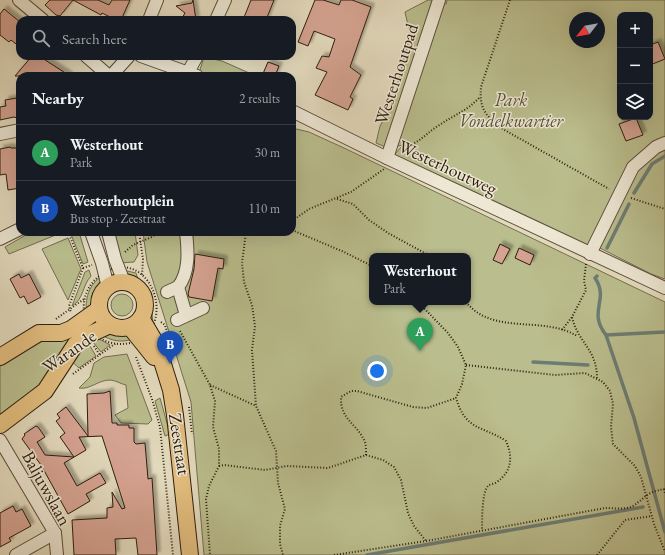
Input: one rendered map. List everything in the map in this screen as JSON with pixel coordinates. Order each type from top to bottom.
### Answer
[{"type":"main road","points":[[124,282],[136,288],[144,299],[145,306],[142,322],[123,328],[110,325],[105,321],[99,308],[102,294],[108,287],[124,282]]},
{"type":"main road","name":"Warande","points":[[0,357],[39,333],[61,333],[86,320],[99,308]]},
{"type":"main road","name":"Zeestraat","points":[[142,322],[157,345],[171,390],[190,555]]},
{"type":"main road","name":"Warande","points":[[0,425],[45,390],[75,345],[86,336],[110,325]]},
{"type":"street","points":[[19,0],[38,16]]},
{"type":"street","points":[[151,16],[157,0]]},
{"type":"street","points":[[218,16],[225,0]]},
{"type":"street","name":"Westerhoutpad","points":[[389,154],[438,0]]},
{"type":"street","points":[[91,60],[105,72]]},
{"type":"street","points":[[114,72],[125,60]]},
{"type":"street","points":[[151,60],[182,72]]},
{"type":"street","points":[[191,72],[196,60]]},
{"type":"street","name":"Westerhoutweg","points":[[296,113],[389,154],[590,254],[665,288]]},
{"type":"street","points":[[0,134],[16,131]]},
{"type":"street","points":[[590,254],[633,167],[656,146],[665,143]]},
{"type":"street","points":[[0,238],[16,231]]},
{"type":"street","points":[[92,236],[102,263],[108,287]]},
{"type":"street","points":[[109,236],[115,259],[124,282]]},
{"type":"street","points":[[186,236],[188,256],[183,282],[172,290],[180,321],[203,308]]},
{"type":"street","name":"Baljuwslaan","points":[[0,440],[55,533],[57,555]]},
{"type":"street","points":[[16,555],[55,533]]},
{"type":"path","points":[[296,218],[309,209],[351,192],[383,170],[389,154],[421,140],[438,126],[470,107],[479,97],[510,0]]},
{"type":"path","points":[[479,97],[484,111],[491,120],[501,128],[619,194],[665,209]]},
{"type":"path","points":[[336,199],[353,204],[369,220],[388,233],[425,253]]},
{"type":"path","points":[[296,232],[369,264]]},
{"type":"path","points":[[70,236],[83,268]]},
{"type":"path","points":[[140,236],[143,259],[142,274],[152,288],[156,304],[142,322]]},
{"type":"path","points":[[141,242],[154,236]]},
{"type":"path","points":[[245,236],[242,263],[244,282],[252,305],[254,326],[252,350],[256,406],[276,451],[278,484],[285,509],[280,526],[280,544],[283,555]]},
{"type":"path","points":[[562,330],[572,317],[586,290],[584,268],[590,254]]},
{"type":"path","name":"Warande","points":[[39,333],[48,324],[84,299]]},
{"type":"path","points":[[421,305],[448,333],[458,346],[466,365],[462,384],[456,398],[465,419],[470,424],[506,441],[510,450],[511,462],[507,471],[504,476],[488,486],[485,494],[482,530]]},
{"type":"path","points":[[468,305],[472,310],[508,324],[562,330],[578,336],[588,346],[594,358],[597,378]]},
{"type":"path","points":[[572,317],[578,336]]},
{"type":"path","points":[[180,321],[210,385],[215,401],[213,427],[219,449],[219,466],[209,486],[206,499],[210,555]]},
{"type":"path","name":"Warande","points":[[71,376],[116,343],[129,344],[131,347]]},
{"type":"path","name":"Zeestraat","points":[[133,351],[152,398],[160,427],[173,555]]},
{"type":"path","points":[[466,365],[555,375],[585,373],[597,378],[610,391],[613,404],[611,427],[613,444],[635,466],[665,552]]},
{"type":"path","points":[[210,385],[256,406]]},
{"type":"path","points":[[366,455],[365,442],[354,426],[345,417],[340,407],[341,397],[345,393],[357,391],[413,407],[427,408],[456,398]]},
{"type":"path","points":[[219,466],[224,465],[265,470],[278,467],[328,468],[366,455],[383,460],[394,467],[401,480],[408,513],[414,526],[426,541]]},
{"type":"path","points":[[334,555],[426,541],[605,508],[626,508],[632,506],[650,492],[664,489],[665,494]]},
{"type":"path","points":[[597,555],[626,520],[652,516]]},
{"type":"green space","name":"Park Vondelkwartier","points":[[428,0],[435,0],[446,4],[447,0],[665,0],[665,279],[651,274],[600,248],[590,249],[394,155],[403,145],[388,148],[376,143],[380,126],[393,103],[410,34],[405,12]]},
{"type":"green space","points":[[203,60],[218,60],[247,72],[199,72]]},
{"type":"green space","points":[[296,129],[309,132],[344,148],[665,302],[665,555],[204,555],[191,402],[147,262],[144,236],[296,236]]},
{"type":"green space","points":[[24,236],[53,236],[9,254],[5,247]]},
{"type":"green space","points":[[72,236],[80,236],[88,262],[83,264]]},
{"type":"green space","points":[[112,236],[136,236],[138,255],[134,262],[120,263]]},
{"type":"green space","points":[[68,238],[81,269],[68,300],[42,249]]},
{"type":"green space","points":[[89,270],[91,276],[79,300],[72,306],[85,272]]},
{"type":"green space","points":[[123,270],[136,273],[138,279],[150,295],[153,323],[150,326],[149,302],[147,294],[142,287],[125,274]]},
{"type":"green space","points":[[102,276],[101,284],[87,314],[86,303],[88,293],[94,283]]},
{"type":"green space","points":[[122,294],[130,297],[133,305],[130,313],[122,316],[114,313],[111,305],[114,297]]},
{"type":"green space","points":[[79,330],[44,386],[0,415],[0,366],[37,343]]},
{"type":"green space","points":[[109,331],[124,333],[133,339],[116,341],[100,334]]},
{"type":"green space","points":[[94,336],[110,345],[101,352],[93,342]]},
{"type":"green space","points":[[87,341],[96,356],[79,368],[69,359]]},
{"type":"green space","points":[[127,354],[152,420],[148,424],[121,423],[115,415],[128,408],[126,385],[106,380],[87,388],[79,388],[90,377],[94,363],[104,357]]},
{"type":"green space","points":[[160,398],[170,434],[165,436],[155,401]]},
{"type":"building","points":[[50,0],[73,0],[60,16],[56,15],[45,5]]},
{"type":"building","points":[[73,0],[98,0],[109,5],[112,0],[130,0],[123,16],[108,16],[102,13],[101,15]]},
{"type":"building","points":[[193,0],[195,16],[183,16],[185,13],[176,6],[192,3]]},
{"type":"building","points":[[251,0],[274,0],[268,16],[245,16]]},
{"type":"building","points":[[315,0],[323,0],[339,5],[341,0],[352,0],[371,7],[350,67],[361,75],[350,97],[353,99],[348,110],[315,95],[327,72],[316,68],[322,56],[329,57],[335,39],[314,31],[308,46],[298,42]]},
{"type":"building","points":[[4,9],[16,19],[16,44],[11,40],[9,42],[0,35],[0,14]]},
{"type":"building","points":[[658,42],[665,59],[653,64],[653,48],[653,44]]},
{"type":"building","points":[[29,60],[45,60],[64,72],[18,72]]},
{"type":"building","points":[[268,62],[279,66],[277,72],[264,72]]},
{"type":"building","points":[[16,98],[16,118],[0,120],[0,107],[6,106],[5,100]]},
{"type":"building","points":[[630,120],[637,120],[643,135],[626,141],[619,124]]},
{"type":"building","points":[[10,147],[16,148],[16,189],[8,190],[6,174],[0,175],[0,149]]},
{"type":"building","points":[[500,244],[510,249],[502,264],[493,260]]},
{"type":"building","points":[[519,248],[534,255],[530,265],[515,258]]},
{"type":"building","points":[[195,254],[224,259],[223,269],[218,268],[212,301],[189,297],[188,294],[194,269]]},
{"type":"building","points":[[19,274],[21,278],[29,274],[41,297],[28,304],[24,296],[20,298],[10,279]]},
{"type":"building","points":[[110,391],[112,423],[117,423],[117,425],[129,425],[129,428],[134,428],[134,442],[136,444],[145,443],[148,479],[152,478],[157,555],[138,555],[136,538],[115,539],[116,555],[74,555],[72,520],[107,518],[107,508],[113,507],[112,492],[122,509],[125,508],[102,436],[79,437],[86,450],[64,463],[77,486],[100,473],[106,483],[86,494],[90,501],[68,514],[41,465],[22,439],[25,435],[24,434],[36,426],[45,437],[37,442],[45,455],[74,457],[60,437],[65,433],[56,421],[60,418],[57,414],[66,407],[88,436],[87,394],[104,393]]},
{"type":"building","points":[[13,506],[16,512],[22,509],[31,526],[9,538],[11,541],[0,547],[0,513]]},
{"type":"waterway","points":[[634,193],[652,164],[665,156]]},
{"type":"waterway","points":[[607,248],[629,204]]},
{"type":"waterway","points":[[597,276],[595,278],[599,286],[600,293],[598,319],[606,335],[634,418],[665,532]]},
{"type":"waterway","points":[[606,335],[665,332]]},
{"type":"waterway","points":[[533,362],[588,365]]},
{"type":"waterway","points":[[367,555],[643,507]]},
{"type":"place","name":"Westerhout","points":[[420,351]]},
{"type":"place","name":"Westerhoutplein","points":[[170,364]]}]
